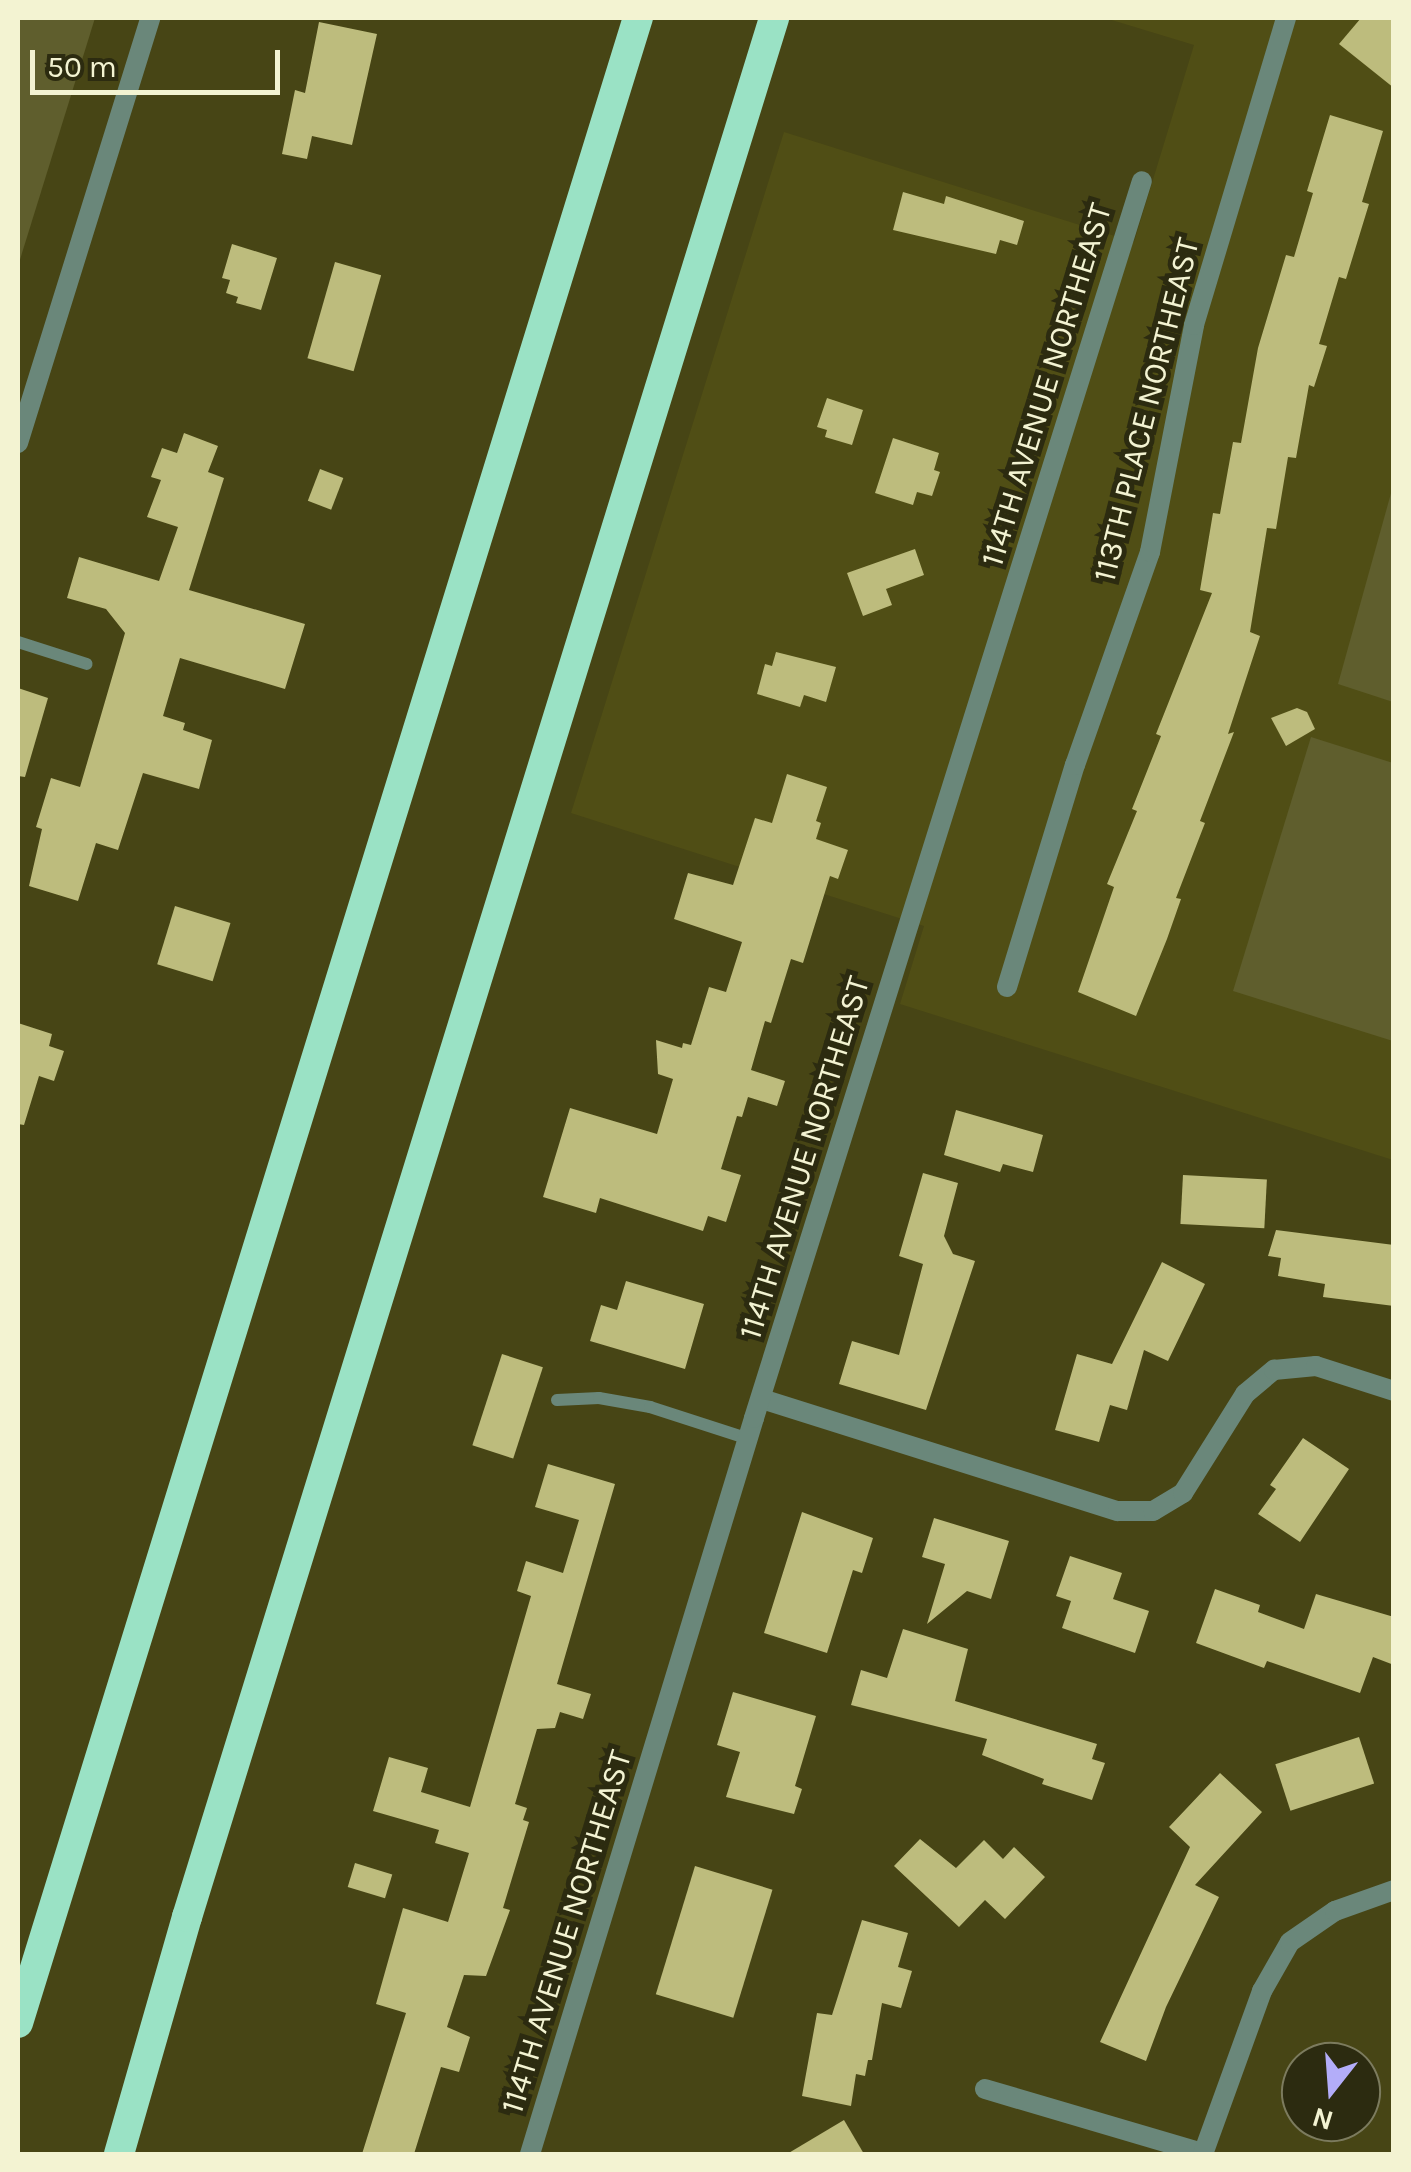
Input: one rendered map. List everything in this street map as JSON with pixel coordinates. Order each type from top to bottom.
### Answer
[{"type":"highway","points":[[18,2023],[638,18]]},
{"type":"highway","points":[[119,2154],[193,1898],[774,18]]},
{"type":"street","points":[[18,443],[150,18]]},
{"type":"street","name":"113TH PLACE NORTHEAST","points":[[1007,987],[1076,766],[1150,552],[1194,325],[1286,18]]},
{"type":"street","name":"114TH AVENUE NORTHEAST","points":[[530,2154],[1142,180]]},
{"type":"street","points":[[762,1399],[1118,1511],[1153,1511],[1183,1493],[1245,1394],[1274,1370],[1316,1366],[1394,1391]]},
{"type":"street","points":[[985,2089],[1203,2154],[1262,1991],[1290,1942],[1335,1910],[1394,1890]]},
{"type":"lane","points":[[18,642],[88,664]]},
{"type":"lane","points":[[557,1400],[599,1398],[650,1406],[749,1439]]},
{"type":"shaded area","points":[[18,18],[95,18],[18,266]]},
{"type":"shaded area","points":[[1105,18],[1393,18],[1393,1160],[900,1004],[924,926],[571,813],[784,132],[1134,242],[1194,45]]},
{"type":"shaded area","points":[[1393,486],[1394,702],[1338,684]]},
{"type":"shaded area","points":[[1311,737],[1393,763],[1393,1041],[1233,991]]},
{"type":"building","points":[[1361,18],[1394,18],[1394,88],[1339,44]]},
{"type":"building","points":[[319,22],[377,34],[352,145],[312,136],[307,159],[282,154],[295,90],[305,93]]},
{"type":"building","points":[[1330,115],[1383,131],[1362,202],[1369,204],[1346,279],[1339,277],[1319,344],[1327,346],[1314,387],[1309,385],[1296,458],[1288,457],[1276,529],[1267,528],[1250,632],[1260,636],[1228,734],[1234,732],[1200,821],[1205,823],[1176,898],[1181,899],[1136,1016],[1078,992],[1114,887],[1107,884],[1137,811],[1132,809],[1161,736],[1156,734],[1212,593],[1200,590],[1213,513],[1220,514],[1233,442],[1241,443],[1258,348],[1286,255],[1294,257],[1313,193],[1307,191]]},
{"type":"building","points":[[903,192],[944,204],[946,196],[1024,221],[1017,245],[1000,240],[996,254],[893,230]]},
{"type":"building","points":[[232,244],[277,258],[261,310],[236,303],[238,297],[226,293],[230,280],[222,278]]},
{"type":"building","points":[[335,262],[381,275],[354,371],[307,358]]},
{"type":"building","points":[[827,398],[863,410],[852,445],[825,437],[827,430],[817,427]]},
{"type":"building","points":[[184,433],[218,446],[208,472],[224,478],[189,590],[305,624],[285,689],[180,658],[163,716],[185,723],[183,730],[212,740],[199,789],[143,773],[118,850],[96,843],[78,901],[29,886],[42,829],[36,827],[51,778],[80,787],[125,633],[106,609],[67,598],[79,557],[159,581],[178,527],[147,517],[161,480],[151,477],[162,448],[177,453]]},
{"type":"building","points":[[893,438],[939,453],[934,470],[940,472],[932,496],[917,492],[913,505],[875,493]]},
{"type":"building","points":[[320,469],[343,478],[331,510],[308,501]]},
{"type":"building","points":[[915,549],[924,575],[886,589],[892,605],[863,616],[847,573]]},
{"type":"building","points":[[776,652],[836,667],[826,702],[804,695],[800,707],[757,694],[765,664],[772,666]]},
{"type":"building","points":[[18,688],[48,698],[25,777],[18,776]]},
{"type":"building","points":[[1297,708],[1307,712],[1315,729],[1286,746],[1271,718]]},
{"type":"building","points":[[787,774],[827,787],[816,821],[821,823],[816,839],[848,850],[838,879],[830,876],[803,963],[791,959],[771,1023],[765,1021],[751,1070],[785,1081],[777,1106],[748,1097],[742,1117],[737,1116],[721,1169],[741,1175],[726,1222],[708,1216],[703,1231],[600,1198],[596,1213],[543,1197],[570,1108],[657,1134],[673,1079],[658,1074],[656,1040],[682,1048],[683,1043],[691,1045],[709,987],[726,992],[742,942],[674,919],[688,873],[733,885],[755,818],[772,823]]},
{"type":"building","points":[[175,906],[230,923],[213,981],[157,964]]},
{"type":"building","points":[[18,1023],[52,1034],[49,1046],[64,1051],[54,1081],[39,1076],[24,1125],[18,1124]]},
{"type":"building","points":[[956,1110],[1043,1135],[1033,1172],[1003,1164],[1000,1172],[944,1155]]},
{"type":"building","points":[[923,1173],[958,1183],[944,1236],[953,1254],[975,1261],[926,1410],[839,1384],[852,1341],[899,1355],[923,1264],[899,1256]]},
{"type":"building","points":[[1183,1175],[1267,1179],[1264,1228],[1180,1224]]},
{"type":"building","points":[[1276,1230],[1394,1245],[1394,1306],[1323,1297],[1325,1284],[1278,1276],[1281,1258],[1268,1256]]},
{"type":"building","points":[[1162,1262],[1205,1284],[1168,1361],[1144,1350],[1127,1410],[1110,1405],[1099,1442],[1055,1430],[1077,1354],[1112,1364]]},
{"type":"building","points":[[626,1281],[704,1304],[685,1369],[590,1341],[601,1305],[617,1310]]},
{"type":"building","points":[[502,1354],[543,1367],[513,1459],[472,1445]]},
{"type":"building","points":[[1303,1438],[1349,1469],[1300,1542],[1258,1514],[1276,1489],[1270,1485]]},
{"type":"building","points":[[548,1464],[615,1484],[557,1684],[591,1694],[583,1719],[560,1712],[555,1728],[537,1729],[515,1804],[527,1808],[523,1820],[529,1822],[503,1908],[510,1910],[486,1976],[464,1975],[447,2027],[470,2037],[459,2072],[441,2067],[414,2154],[362,2154],[406,2013],[376,2004],[403,1908],[448,1922],[469,1853],[435,1843],[439,1830],[373,1811],[389,1757],[428,1768],[421,1792],[470,1807],[531,1596],[517,1591],[526,1561],[563,1573],[579,1520],[535,1507]]},
{"type":"building","points":[[802,1512],[873,1538],[862,1573],[853,1570],[827,1653],[764,1633]]},
{"type":"building","points":[[934,1518],[1009,1541],[991,1599],[967,1591],[927,1624],[945,1564],[922,1557]]},
{"type":"building","points":[[1070,1556],[1122,1573],[1113,1599],[1149,1611],[1135,1653],[1062,1628],[1071,1601],[1056,1596]]},
{"type":"building","points":[[1215,1589],[1260,1605],[1258,1612],[1304,1629],[1316,1594],[1394,1617],[1394,1665],[1373,1657],[1360,1693],[1267,1661],[1264,1668],[1196,1643]]},
{"type":"building","points":[[903,1629],[968,1649],[955,1701],[1097,1744],[1092,1759],[1105,1763],[1092,1800],[1042,1784],[1044,1779],[982,1755],[987,1739],[851,1705],[861,1670],[887,1678]]},
{"type":"building","points":[[733,1692],[816,1716],[795,1786],[802,1789],[794,1814],[726,1797],[740,1752],[717,1745]]},
{"type":"building","points":[[1359,1737],[1374,1784],[1290,1811],[1275,1764]]},
{"type":"building","points":[[1220,1773],[1262,1812],[1195,1885],[1219,1897],[1166,2007],[1146,2061],[1100,2042],[1190,1847],[1169,1827]]},
{"type":"building","points":[[920,1839],[956,1868],[984,1840],[1003,1859],[1014,1847],[1045,1877],[1005,1919],[985,1900],[959,1927],[894,1866]]},
{"type":"building","points":[[355,1863],[392,1874],[385,1898],[348,1887]]},
{"type":"building","points":[[695,1866],[772,1890],[733,2018],[656,1994]]},
{"type":"building","points":[[862,1920],[908,1933],[898,1967],[912,1971],[901,2008],[882,2003],[872,2060],[868,2060],[865,2076],[856,2074],[851,2106],[802,2096],[817,2013],[832,2015]]},
{"type":"building","points":[[844,2120],[864,2154],[787,2154]]}]
